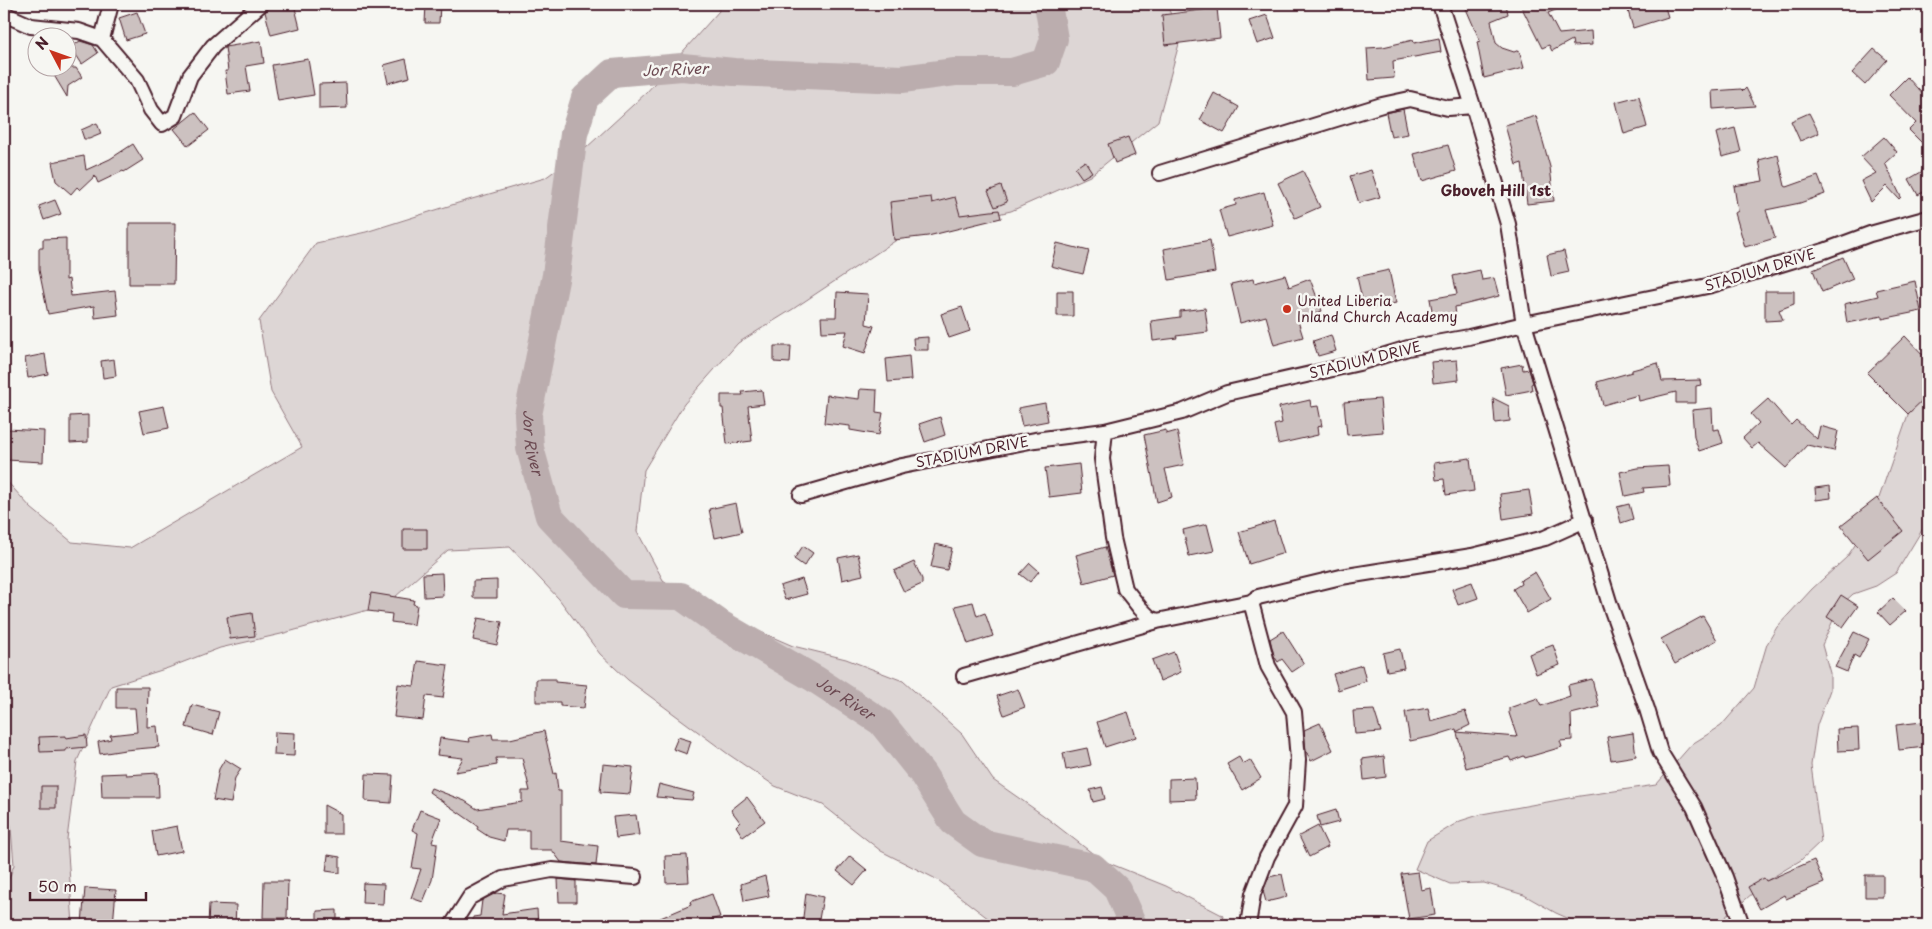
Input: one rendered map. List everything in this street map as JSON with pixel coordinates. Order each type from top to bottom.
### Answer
[{"type":"street","points":[[102,39],[111,4]]},
{"type":"street","points":[[4,14],[30,26],[79,31],[102,39],[137,80],[151,110],[162,124],[175,116],[190,76],[213,46],[261,4]]},
{"type":"street","points":[[1440,4],[1508,224],[1524,324],[1610,605],[1647,709],[1660,752],[1694,807],[1725,877],[1742,925]]},
{"type":"street","points":[[1160,173],[1382,104],[1410,99],[1448,108],[1473,106]]},
{"type":"street","name":"STADIUM DRIVE","points":[[802,495],[902,466],[1035,440],[1105,431],[1182,412],[1227,393],[1359,363],[1408,348],[1712,286],[1870,234],[1928,218]]},
{"type":"street","points":[[1105,431],[1102,459],[1114,538],[1125,589],[1150,618],[1157,621]]},
{"type":"street","points":[[964,676],[1157,621],[1251,602],[1258,597],[1341,577],[1472,556],[1545,538],[1585,520]]},
{"type":"street","points":[[1248,925],[1253,894],[1267,857],[1295,806],[1298,760],[1294,712],[1268,666],[1251,602]]},
{"type":"street","points":[[452,925],[470,897],[503,879],[552,870],[635,877]]},
{"type":"shaded area","points":[[718,4],[1167,4],[1180,40],[1158,121],[1090,176],[1011,211],[904,235],[738,343],[684,404],[644,470],[637,531],[663,580],[703,607],[793,646],[846,659],[903,681],[962,734],[993,780],[1043,815],[1101,860],[1166,886],[1222,915],[1228,925],[1001,925],[989,919],[938,880],[881,851],[823,805],[775,786],[728,754],[628,680],[600,654],[559,599],[510,547],[448,550],[386,605],[281,634],[220,648],[168,668],[111,686],[77,761],[67,839],[73,925],[4,925],[4,892],[14,865],[6,768],[4,765],[4,478],[31,508],[72,542],[130,548],[302,447],[271,392],[259,321],[316,243],[366,232],[545,178],[586,148],[646,93],[719,11]]},
{"type":"shaded area","points":[[1928,357],[1928,520],[1896,573],[1876,586],[1853,594],[1839,607],[1822,645],[1830,673],[1830,690],[1817,725],[1811,765],[1821,841],[1801,860],[1768,880],[1724,918],[1720,925],[1583,925],[1556,913],[1524,895],[1484,883],[1450,884],[1415,869],[1427,841],[1460,821],[1482,814],[1580,796],[1656,785],[1692,744],[1721,726],[1754,688],[1767,644],[1777,627],[1812,589],[1847,557],[1871,521]]},
{"type":"building","points":[[270,4],[294,4],[300,28],[271,35],[265,12]]},
{"type":"building","points":[[426,4],[440,4],[439,23],[425,23]]},
{"type":"building","points":[[1464,4],[1506,4],[1508,14],[1491,21],[1496,43],[1502,48],[1514,52],[1519,50],[1524,68],[1484,78],[1477,42],[1480,41]]},
{"type":"building","points":[[1520,4],[1570,4],[1548,13],[1559,34],[1591,31],[1592,45],[1573,46],[1572,40],[1552,51],[1549,45],[1542,48]]},
{"type":"building","points":[[1626,4],[1664,4],[1668,17],[1633,28]]},
{"type":"building","points":[[1217,8],[1220,38],[1165,45],[1162,15]]},
{"type":"building","points":[[137,12],[145,34],[126,40],[119,18]]},
{"type":"building","points":[[1267,15],[1275,38],[1257,44],[1249,21]]},
{"type":"building","points":[[1439,38],[1441,52],[1393,61],[1394,78],[1369,80],[1367,48],[1383,47],[1413,40],[1414,43]]},
{"type":"building","points":[[80,41],[93,45],[98,53],[82,64],[78,58],[78,42]]},
{"type":"building","points":[[261,41],[264,63],[246,66],[250,91],[228,94],[225,71],[228,71],[225,47]]},
{"type":"building","points":[[1874,49],[1887,60],[1865,85],[1852,73]]},
{"type":"building","points":[[308,59],[314,95],[278,101],[272,65]]},
{"type":"building","points":[[406,59],[410,77],[388,83],[384,65]]},
{"type":"building","points":[[78,71],[82,77],[68,86],[67,97],[56,78],[78,78]]},
{"type":"building","points":[[1907,77],[1928,100],[1928,149],[1909,130],[1916,123],[1889,95]]},
{"type":"building","points":[[346,83],[347,108],[319,109],[319,84]]},
{"type":"building","points":[[1746,88],[1755,106],[1713,109],[1712,91],[1741,89],[1743,91]]},
{"type":"building","points":[[1214,93],[1239,107],[1224,133],[1200,120]]},
{"type":"building","points":[[1639,96],[1647,127],[1624,134],[1616,102]]},
{"type":"building","points":[[1403,109],[1408,134],[1391,137],[1386,113]]},
{"type":"building","points":[[195,112],[209,130],[188,146],[174,129]]},
{"type":"building","points":[[1809,113],[1819,133],[1800,141],[1791,121]]},
{"type":"building","points":[[1536,116],[1550,167],[1554,201],[1527,204],[1522,163],[1516,165],[1505,125]]},
{"type":"building","points":[[97,123],[101,134],[84,139],[81,130]]},
{"type":"building","points":[[1735,128],[1741,152],[1722,157],[1716,133]]},
{"type":"building","points":[[1128,137],[1135,155],[1115,163],[1108,144]]},
{"type":"building","points":[[1884,137],[1897,152],[1885,163],[1901,197],[1899,199],[1887,186],[1871,202],[1861,181],[1876,173],[1861,157]]},
{"type":"building","points":[[133,144],[143,160],[124,172],[98,183],[95,176],[80,190],[77,187],[71,194],[56,181],[52,162],[84,156],[86,170],[110,159]]},
{"type":"building","points":[[1448,145],[1456,171],[1422,181],[1414,154]]},
{"type":"building","points":[[1778,155],[1785,186],[1787,187],[1818,176],[1825,194],[1800,203],[1766,210],[1775,238],[1745,247],[1735,213],[1738,211],[1734,186],[1763,181],[1759,160]]},
{"type":"building","points":[[1085,161],[1092,172],[1082,178],[1075,168]]},
{"type":"building","points":[[1928,168],[1928,189],[1918,195],[1909,179]]},
{"type":"building","points":[[1371,170],[1380,197],[1359,203],[1350,176]]},
{"type":"building","points":[[1303,171],[1320,207],[1295,218],[1278,183]]},
{"type":"building","points":[[1001,186],[1007,202],[995,207],[988,191]]},
{"type":"building","points":[[1264,192],[1273,225],[1227,237],[1219,210],[1236,205],[1235,200]]},
{"type":"building","points":[[931,197],[932,203],[955,197],[960,215],[999,210],[1001,218],[928,236],[894,240],[890,202]]},
{"type":"building","points":[[55,200],[61,214],[44,220],[39,206]]},
{"type":"building","points":[[129,223],[175,223],[174,284],[129,284]]},
{"type":"building","points":[[66,238],[66,280],[69,279],[71,296],[115,291],[118,315],[95,318],[94,306],[48,314],[39,270],[39,248],[43,248],[43,239]]},
{"type":"building","points":[[1210,240],[1215,272],[1169,280],[1164,249]]},
{"type":"building","points":[[1057,243],[1089,251],[1083,274],[1051,266]]},
{"type":"building","points":[[1564,251],[1569,272],[1551,276],[1547,255]]},
{"type":"building","points":[[1843,257],[1853,279],[1822,292],[1813,270]]},
{"type":"building","points":[[1389,270],[1396,303],[1373,308],[1372,301],[1363,303],[1357,277]]},
{"type":"building","points":[[1480,270],[1482,280],[1494,278],[1499,296],[1455,307],[1456,317],[1434,321],[1430,299],[1457,294],[1453,276]]},
{"type":"building","points":[[1285,275],[1289,287],[1310,279],[1322,311],[1298,321],[1303,337],[1274,345],[1266,316],[1240,323],[1231,284],[1253,279],[1254,283]]},
{"type":"building","points":[[1915,281],[1921,311],[1882,319],[1882,316],[1847,323],[1844,304],[1878,296],[1876,290]]},
{"type":"building","points":[[1057,291],[1073,291],[1073,316],[1057,316]]},
{"type":"building","points":[[1765,291],[1794,291],[1794,304],[1779,310],[1783,320],[1765,321]]},
{"type":"building","points":[[837,292],[868,294],[866,324],[874,326],[865,353],[843,346],[847,331],[822,332],[821,317],[836,317]]},
{"type":"building","points":[[962,307],[970,331],[949,338],[941,314]]},
{"type":"building","points":[[1205,308],[1208,332],[1153,341],[1151,321],[1180,317],[1180,311]]},
{"type":"building","points":[[1331,335],[1336,351],[1318,356],[1313,341]]},
{"type":"building","points":[[1905,336],[1928,360],[1928,395],[1908,414],[1867,373]]},
{"type":"building","points":[[928,337],[928,350],[914,350],[913,338]]},
{"type":"building","points":[[774,346],[791,346],[790,363],[774,362]]},
{"type":"building","points":[[45,354],[48,374],[28,378],[25,358]]},
{"type":"building","points":[[909,356],[911,380],[888,382],[886,359]]},
{"type":"building","points":[[114,359],[116,376],[103,378],[101,361]]},
{"type":"building","points":[[1457,360],[1459,380],[1433,383],[1431,362]]},
{"type":"building","points":[[1658,363],[1662,381],[1700,380],[1701,385],[1696,386],[1696,403],[1676,403],[1676,392],[1639,401],[1638,395],[1603,405],[1597,382]]},
{"type":"building","points":[[1522,364],[1523,370],[1529,369],[1533,383],[1531,384],[1532,390],[1506,395],[1501,368]]},
{"type":"building","points":[[860,389],[877,390],[876,412],[883,413],[879,435],[850,430],[850,426],[824,423],[827,395],[859,399]]},
{"type":"building","points":[[762,390],[764,404],[748,406],[752,441],[727,444],[723,408],[721,408],[721,395],[743,395],[742,392]]},
{"type":"building","points":[[1493,398],[1509,406],[1510,421],[1495,423]]},
{"type":"building","points":[[1380,399],[1383,432],[1347,435],[1344,402]]},
{"type":"building","points":[[1768,399],[1791,425],[1796,420],[1817,439],[1820,426],[1838,431],[1834,451],[1807,445],[1786,468],[1758,443],[1752,448],[1743,438],[1759,423],[1751,414]]},
{"type":"building","points":[[1310,400],[1311,407],[1318,406],[1322,426],[1317,427],[1318,435],[1278,444],[1274,425],[1282,423],[1279,407]]},
{"type":"building","points":[[1045,403],[1048,421],[1022,426],[1018,408]]},
{"type":"building","points":[[164,406],[169,428],[144,433],[139,411]]},
{"type":"building","points":[[1712,408],[1713,430],[1719,429],[1723,443],[1699,451],[1694,437],[1692,410]]},
{"type":"building","points":[[88,415],[88,442],[70,443],[70,416]]},
{"type":"building","points":[[940,417],[945,435],[925,442],[919,424]]},
{"type":"building","points":[[7,429],[44,431],[43,462],[6,460]]},
{"type":"building","points":[[1166,430],[1166,434],[1177,431],[1184,465],[1165,469],[1172,497],[1157,502],[1144,435]]},
{"type":"building","points":[[1470,458],[1474,491],[1446,495],[1444,479],[1436,480],[1434,463]]},
{"type":"building","points":[[1079,464],[1082,493],[1049,497],[1045,468]]},
{"type":"building","points":[[1668,466],[1670,486],[1643,488],[1644,492],[1625,496],[1620,472],[1638,468]]},
{"type":"building","points":[[1830,486],[1831,498],[1816,500],[1815,488]]},
{"type":"building","points":[[1529,490],[1533,514],[1503,519],[1500,494]]},
{"type":"building","points":[[1877,498],[1903,531],[1868,559],[1841,526]]},
{"type":"building","points":[[736,503],[742,532],[715,538],[709,509]]},
{"type":"building","points":[[1629,504],[1633,519],[1621,523],[1617,507]]},
{"type":"building","points":[[1274,521],[1284,553],[1249,564],[1239,532]]},
{"type":"building","points":[[1207,524],[1214,551],[1189,556],[1183,530]]},
{"type":"building","points":[[403,529],[427,529],[427,549],[403,549]]},
{"type":"building","points":[[936,544],[952,548],[947,570],[931,567]]},
{"type":"building","points":[[803,546],[813,553],[804,566],[794,559]]},
{"type":"building","points":[[1105,547],[1113,575],[1084,583],[1076,555]]},
{"type":"building","points":[[858,554],[863,575],[842,580],[838,558]]},
{"type":"building","points":[[914,562],[922,579],[922,584],[904,592],[894,571]]},
{"type":"building","points":[[1030,563],[1039,571],[1030,582],[1020,574]]},
{"type":"building","points":[[1535,572],[1551,599],[1527,613],[1513,589],[1521,584],[1520,581]]},
{"type":"building","points":[[442,573],[443,596],[424,597],[423,574]]},
{"type":"building","points":[[802,579],[807,594],[785,600],[780,586]]},
{"type":"building","points":[[497,580],[497,598],[473,598],[473,581]]},
{"type":"building","points":[[1472,582],[1478,598],[1458,605],[1452,589]]},
{"type":"building","points":[[371,593],[414,600],[413,604],[417,605],[414,625],[391,622],[392,614],[368,611]]},
{"type":"building","points":[[1841,595],[1858,606],[1843,627],[1827,617]]},
{"type":"building","points":[[1893,598],[1906,611],[1890,625],[1878,612]]},
{"type":"building","points":[[973,602],[977,616],[985,613],[993,636],[968,644],[955,606]]},
{"type":"building","points":[[252,613],[255,636],[230,639],[227,617]]},
{"type":"building","points":[[1703,616],[1717,640],[1675,664],[1661,639]]},
{"type":"building","points":[[478,618],[502,622],[497,645],[473,640]]},
{"type":"building","points":[[1283,631],[1304,664],[1292,672],[1282,659],[1278,662],[1274,656],[1270,639]]},
{"type":"building","points":[[1854,632],[1869,639],[1859,658],[1854,655],[1847,672],[1835,667]]},
{"type":"building","points":[[1553,645],[1560,665],[1536,674],[1529,654]]},
{"type":"building","points":[[1400,649],[1404,668],[1387,671],[1383,653]]},
{"type":"building","points":[[1174,652],[1181,672],[1160,681],[1152,660]]},
{"type":"building","points":[[418,661],[448,665],[443,698],[426,696],[423,720],[394,717],[398,684],[414,686]]},
{"type":"building","points":[[1362,665],[1366,681],[1338,690],[1333,674]]},
{"type":"building","points":[[536,679],[555,679],[555,682],[587,685],[584,708],[560,706],[560,702],[536,702]]},
{"type":"building","points":[[1592,679],[1599,707],[1571,714],[1572,740],[1560,741],[1562,747],[1525,758],[1524,756],[1511,761],[1509,757],[1466,768],[1457,732],[1517,737],[1509,708],[1538,698],[1541,706],[1570,696],[1568,685]]},
{"type":"building","points":[[116,687],[148,687],[147,727],[157,726],[159,747],[100,754],[98,742],[111,739],[110,735],[137,732],[135,708],[116,708]]},
{"type":"building","points":[[1018,689],[1025,707],[1004,715],[997,696]]},
{"type":"building","points":[[192,705],[219,712],[213,735],[186,727]]},
{"type":"building","points":[[1428,708],[1431,721],[1465,711],[1470,725],[1457,732],[1456,729],[1410,741],[1405,712]]},
{"type":"building","points":[[1374,710],[1381,732],[1355,734],[1353,711]]},
{"type":"building","points":[[1128,712],[1136,737],[1105,747],[1097,722]]},
{"type":"building","points":[[1922,722],[1925,747],[1899,750],[1896,725]]},
{"type":"building","points":[[1320,723],[1333,750],[1311,761],[1306,751],[1304,730]]},
{"type":"building","points":[[1858,728],[1859,750],[1838,751],[1837,729]]},
{"type":"building","points":[[544,731],[554,774],[556,773],[558,791],[561,791],[561,841],[598,846],[596,865],[561,862],[552,850],[529,850],[529,830],[506,830],[504,841],[489,837],[477,829],[478,826],[429,792],[431,788],[465,801],[477,809],[522,802],[522,791],[530,791],[522,758],[496,758],[497,765],[455,772],[463,758],[437,755],[440,738],[470,742],[469,738],[492,734],[493,739],[510,739]]},
{"type":"building","points":[[275,732],[295,733],[294,756],[274,755]]},
{"type":"building","points":[[1633,733],[1636,756],[1611,760],[1607,737]]},
{"type":"building","points":[[86,735],[87,747],[66,749],[66,751],[40,752],[39,737],[66,736],[66,738]]},
{"type":"building","points":[[678,737],[691,741],[687,754],[673,749]]},
{"type":"building","points":[[1087,748],[1091,765],[1066,770],[1063,753]]},
{"type":"building","points":[[1384,756],[1386,777],[1364,780],[1362,759]]},
{"type":"building","points":[[1239,757],[1243,764],[1250,760],[1261,778],[1242,790],[1227,764]]},
{"type":"building","points":[[225,759],[241,769],[235,778],[231,803],[213,800],[219,769]]},
{"type":"building","points":[[603,764],[633,767],[630,794],[600,792]]},
{"type":"building","points":[[126,773],[126,775],[158,773],[159,797],[102,797],[101,774]]},
{"type":"building","points":[[366,774],[393,775],[391,803],[365,801]]},
{"type":"building","points":[[1195,778],[1196,799],[1169,800],[1169,779]]},
{"type":"building","points":[[659,784],[694,793],[692,800],[656,797]]},
{"type":"building","points":[[41,786],[56,786],[56,808],[41,808]]},
{"type":"building","points":[[1102,787],[1105,799],[1093,802],[1090,790]]},
{"type":"building","points":[[747,797],[765,821],[743,837],[736,826],[740,822],[731,810]]},
{"type":"building","points":[[324,805],[341,814],[341,834],[324,834]]},
{"type":"building","points":[[420,810],[441,818],[432,842],[437,843],[437,846],[432,880],[423,902],[411,898],[421,869],[412,868],[418,833],[412,830]]},
{"type":"building","points":[[1336,810],[1339,822],[1320,827],[1317,816]]},
{"type":"building","points":[[636,815],[639,835],[616,838],[613,817]]},
{"type":"building","points":[[177,826],[182,851],[156,856],[152,831]]},
{"type":"building","points":[[1318,826],[1328,847],[1309,857],[1299,836]]},
{"type":"building","points":[[328,855],[340,857],[340,873],[326,871]]},
{"type":"building","points":[[687,855],[689,882],[666,883],[665,856]]},
{"type":"building","points":[[850,856],[867,870],[854,885],[837,871]]},
{"type":"building","points":[[1814,860],[1824,883],[1786,899],[1784,895],[1760,909],[1748,887],[1764,878],[1766,881]]},
{"type":"building","points":[[1418,872],[1421,890],[1431,888],[1435,915],[1409,919],[1401,874]]},
{"type":"building","points":[[1282,874],[1287,897],[1266,902],[1263,891],[1269,877]]},
{"type":"building","points":[[1865,875],[1883,875],[1883,897],[1865,897]]},
{"type":"building","points":[[765,876],[769,896],[744,901],[741,884]]},
{"type":"building","points":[[558,879],[576,881],[576,902],[559,902]]},
{"type":"building","points":[[264,881],[288,881],[287,918],[263,918]]},
{"type":"building","points":[[363,883],[384,884],[383,904],[362,903]]},
{"type":"building","points":[[85,888],[116,890],[113,925],[82,924]]},
{"type":"building","points":[[496,893],[505,894],[502,914],[537,909],[538,925],[473,925],[473,917],[480,916],[482,900]]},
{"type":"building","points":[[806,893],[823,897],[818,925],[802,925]]},
{"type":"building","points":[[712,894],[720,917],[695,925],[644,925],[691,905],[690,902]]},
{"type":"building","points":[[209,904],[236,905],[235,925],[208,925]]},
{"type":"building","points":[[337,910],[337,925],[317,925],[317,911]]},
{"type":"waterway","name":"Jor River","points":[[1048,4],[1054,39],[1046,62],[1012,72],[955,72],[902,79],[734,72],[682,67],[612,73],[585,98],[574,134],[556,275],[528,415],[530,448],[549,516],[624,595],[681,596],[719,623],[815,679],[881,722],[922,773],[953,822],[982,843],[1093,867],[1117,889],[1133,925]]},
{"type":"place","name":"United Liberia Inland Church Academy","points":[[1287,309]]},
{"type":"district","name":"Gboveh Hill 1st","points":[[1496,191]]}]
